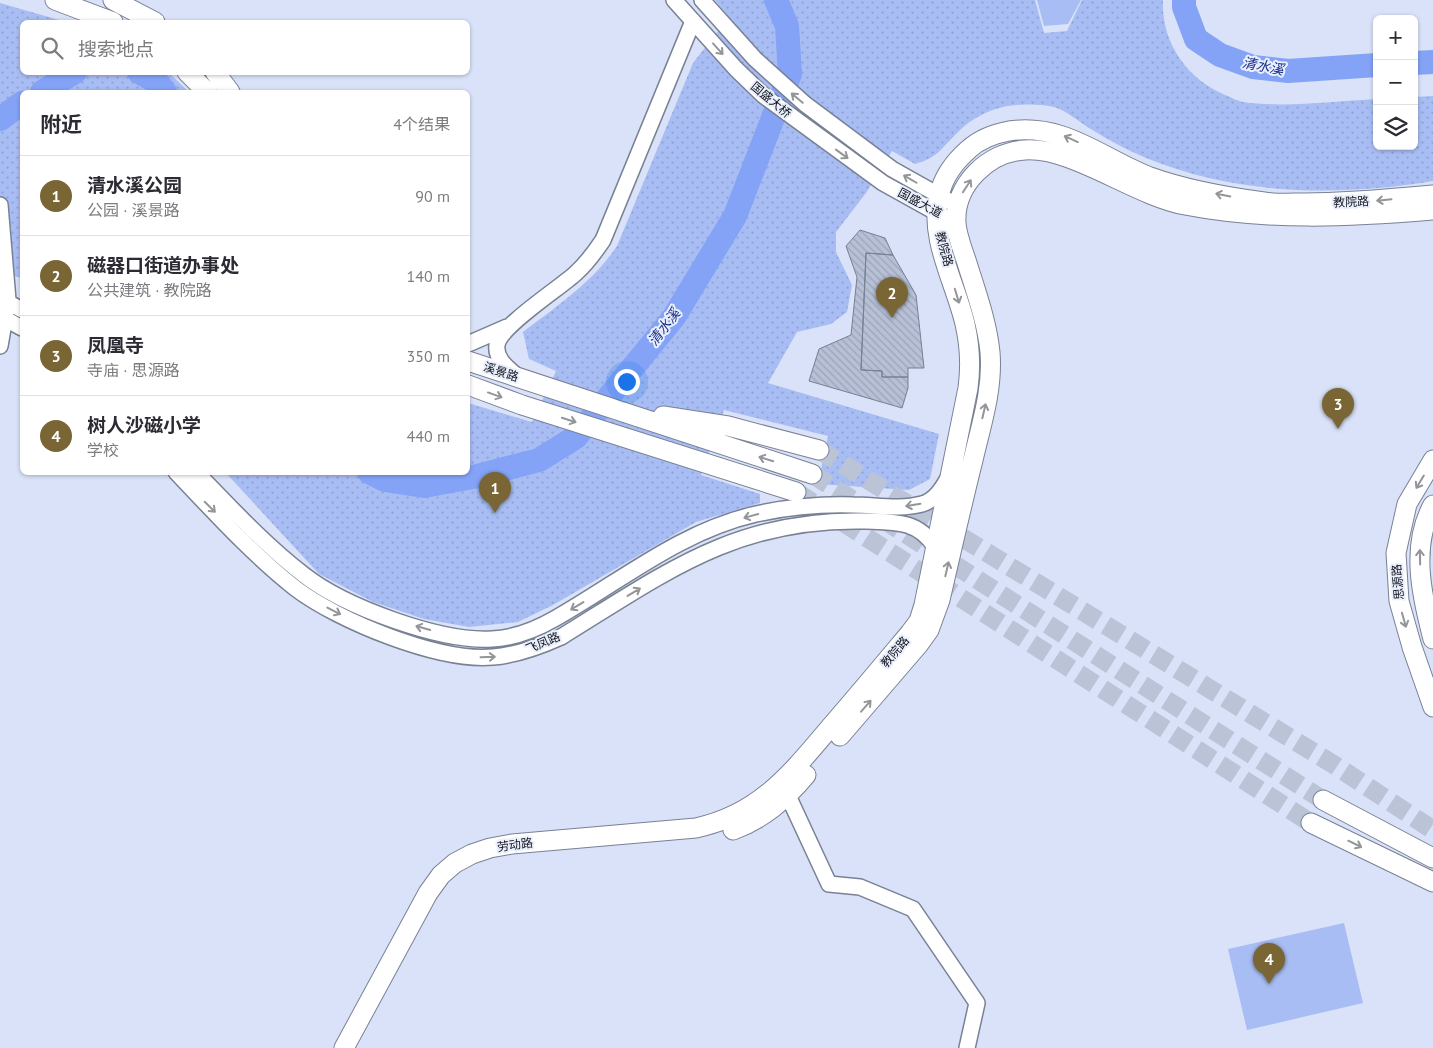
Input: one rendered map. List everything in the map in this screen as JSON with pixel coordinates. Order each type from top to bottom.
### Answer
[{"type":"main road","points":[[55,0],[108,20]]},
{"type":"main road","points":[[113,0],[151,20]]},
{"type":"main road","points":[[190,75],[205,90]]},
{"type":"main road","points":[[217,75],[228,90]]},
{"type":"main road","name":"教院路","points":[[785,789],[919,621],[924,605],[968,388],[970,350],[965,323],[940,240],[938,204],[953,165],[974,145],[986,137],[1001,133],[1039,130],[1058,134],[1149,176],[1190,188],[1265,203],[1356,203],[1433,195]]},
{"type":"main road","name":"教院路","points":[[785,789],[919,644],[929,630],[940,600],[990,386],[989,340],[957,215],[968,183],[988,163],[1010,152],[1031,150],[1053,153],[1144,193],[1184,205],[1265,215],[1355,216],[1433,210]]},
{"type":"main road","name":"溪景路","points":[[470,362],[614,409]]},
{"type":"main road","name":"溪景路","points":[[470,386],[522,405],[712,467],[796,492]]},
{"type":"main road","points":[[614,409],[728,426],[819,450]]},
{"type":"main road","points":[[614,409],[718,445],[812,474]]},
{"type":"main road","name":"思源路","points":[[1433,460],[1407,504],[1396,553],[1398,600],[1433,707]]},
{"type":"main road","name":"思源路","points":[[1431,508],[1420,551],[1422,597],[1433,639]]},
{"type":"main road","name":"劳动路","points":[[344,1048],[428,893],[441,875],[456,863],[472,854],[512,844],[696,828],[718,823],[740,814],[785,789]]},
{"type":"main road","name":"劳动路","points":[[359,1048],[436,902],[462,872],[476,864],[512,854],[697,840],[743,826],[766,814],[785,789]]},
{"type":"main road","points":[[1323,800],[1433,858]]},
{"type":"main road","points":[[1311,823],[1433,882]]},
{"type":"street","name":"国盛大桥","points":[[674,0],[736,69],[764,96],[883,183]]},
{"type":"street","name":"国盛大桥","points":[[702,0],[779,83],[892,169]]},
{"type":"street","points":[[470,343],[508,327],[576,274],[590,259],[603,240],[693,21]]},
{"type":"street","name":"国盛大道","points":[[892,169],[938,204],[957,215]]},
{"type":"street","name":"国盛大道","points":[[883,183],[938,204]]},
{"type":"street","points":[[0,205],[4,299],[0,346]]},
{"type":"street","points":[[4,299],[20,309]]},
{"type":"street","points":[[3,317],[20,327]]},
{"type":"street","points":[[508,327],[499,339],[497,347],[499,357],[506,367],[527,381]]},
{"type":"street","name":"飞凤路","points":[[179,475],[245,543],[297,589],[350,619],[414,645],[466,657],[491,657],[538,648],[561,637],[676,566],[729,541],[759,532],[790,525],[828,522],[900,522],[915,527],[927,535],[935,547]]},
{"type":"street","name":"飞凤路","points":[[199,475],[282,556],[306,576],[335,594],[392,619],[466,639],[492,639],[532,630],[555,619],[691,537],[722,525],[755,514],[820,505],[905,506],[922,504],[932,499],[940,491],[949,477]]},
{"type":"street","points":[[785,789],[829,884],[860,887],[913,909],[976,1003],[967,1048]]},
{"type":"shaded area","points":[[715,0],[1035,0],[1044,33],[1067,31],[1082,0],[1163,0],[1166,30],[1179,57],[1188,69],[1211,88],[1238,101],[1259,104],[1373,99],[1373,150],[1418,150],[1418,97],[1433,96],[1433,181],[1397,186],[1324,191],[1251,186],[1180,170],[1146,158],[1110,140],[1054,107],[1020,105],[999,108],[976,118],[962,128],[938,153],[922,162],[915,164],[892,151],[866,193],[836,232],[836,252],[852,285],[847,312],[831,324],[797,332],[768,383],[939,434],[930,479],[909,490],[818,484],[828,436],[724,410],[701,475],[760,494],[760,503],[696,522],[553,605],[518,622],[469,627],[424,619],[373,602],[319,574],[228,475],[470,475],[470,404],[532,422],[556,371],[529,359],[523,332],[586,282],[617,246],[693,63],[729,17]]},
{"type":"shaded area","points":[[1037,0],[1081,0],[1068,24],[1044,26]]},
{"type":"shaded area","points":[[0,3],[59,20],[20,20],[20,75],[171,75],[187,90],[20,90],[20,278],[0,273]]},
{"type":"shaded area","points":[[1344,923],[1363,1003],[1247,1030],[1228,949]]},
{"type":"building","points":[[860,230],[885,238],[893,255],[866,253],[861,370],[882,371],[882,377],[908,377],[908,388],[902,408],[809,381],[819,349],[851,335],[857,277],[846,246]]},
{"type":"building","points":[[866,253],[893,255],[916,295],[924,368],[908,368],[908,377],[882,377],[882,371],[861,370]]},
{"type":"waterway","name":"清水溪","points":[[375,475],[385,480],[424,486],[473,477],[539,460],[576,437],[674,317],[735,216],[790,74],[787,26],[776,0]]},
{"type":"waterway","name":"清水溪","points":[[1184,0],[1184,7],[1196,39],[1220,55],[1253,67],[1288,71],[1373,65]]},
{"type":"waterway","name":"清水溪","points":[[1418,63],[1433,62]]},
{"type":"waterway","name":"清水溪","points":[[45,90],[70,75]]},
{"type":"waterway","name":"清水溪","points":[[144,75],[157,82],[163,90]]},
{"type":"waterway","name":"清水溪","points":[[0,119],[20,104]]},
{"type":"tunnel","points":[[819,450],[1336,766],[1433,830]]},
{"type":"tunnel","points":[[812,474],[1323,800]]},
{"type":"tunnel","points":[[796,492],[1311,823]]},
{"type":"place","name":"磁器口街道办事处","points":[[892,318]]},
{"type":"place","name":"凤凰寺","points":[[1338,429]]},
{"type":"place","name":"清水溪公园","points":[[495,513]]},
{"type":"place","name":"树人沙磁小学","points":[[1269,984]]}]
